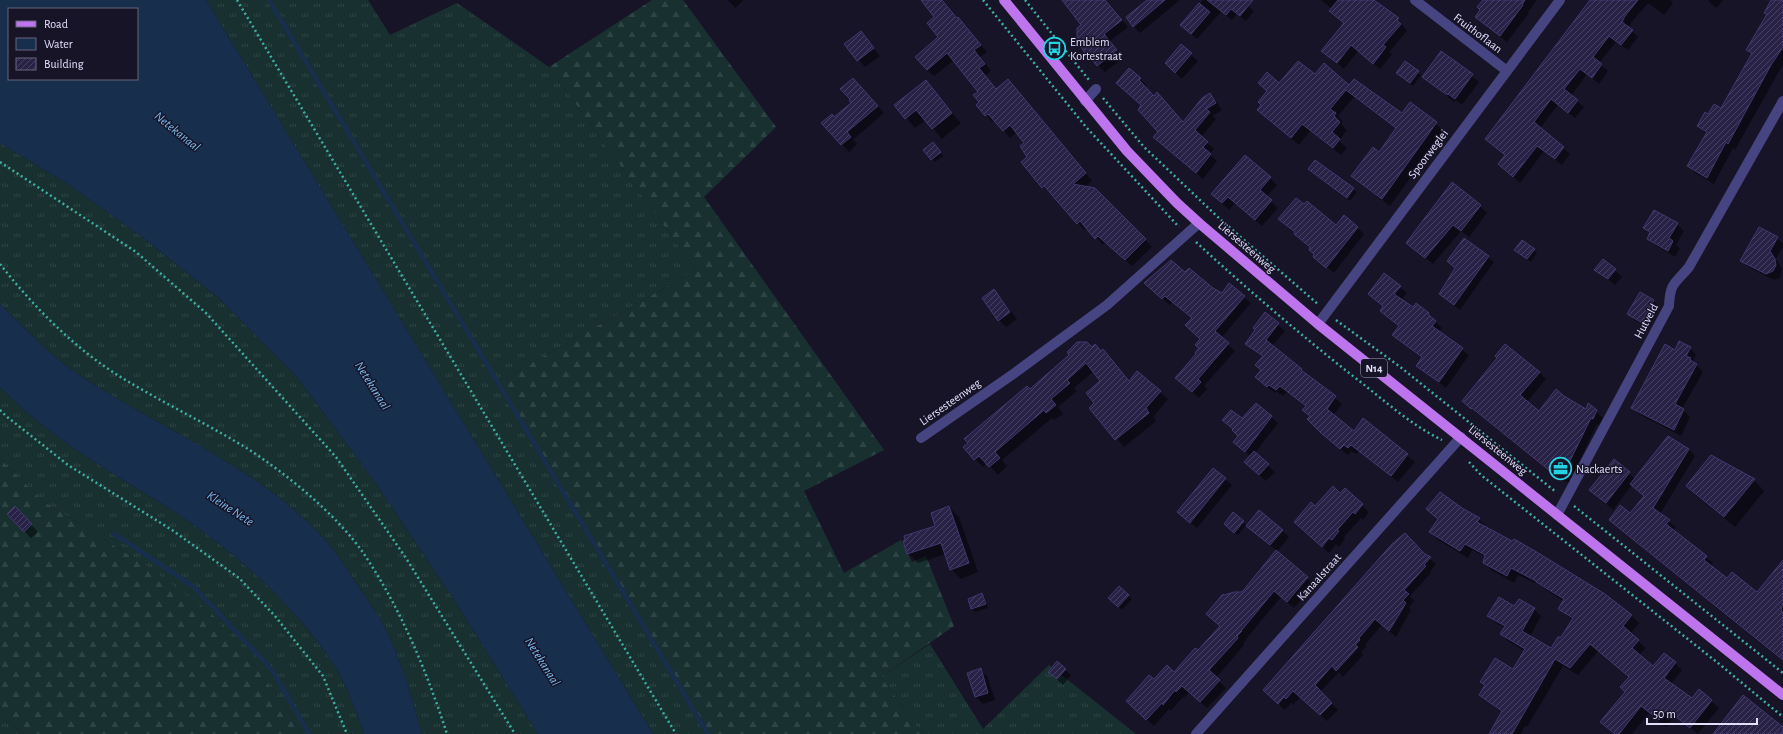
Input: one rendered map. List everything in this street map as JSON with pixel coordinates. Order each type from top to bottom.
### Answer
[{"type":"main road","name":"Liersesteenweg","points":[[1004,0],[1084,101],[1127,151],[1177,203],[1199,223],[1318,324],[1783,696]]},
{"type":"street","name":"Fruithoflaan","points":[[1415,0],[1507,71]]},
{"type":"street","name":"Spoorweglei","points":[[1318,324],[1560,0]]},
{"type":"street","points":[[1084,101],[1096,89]]},
{"type":"street","name":"Hutveld","points":[[1557,515],[1669,306],[1670,293],[1674,283],[1689,267],[1783,101]]},
{"type":"street","name":"Liersesteenweg","points":[[921,438],[1089,319],[1107,305],[1199,223]]},
{"type":"street","name":"Kanaalstraat","points":[[1196,734],[1461,437]]},
{"type":"path","points":[[237,0],[676,734]]},
{"type":"path","points":[[983,0],[1086,127],[1187,234],[1236,279],[1421,430],[1446,442],[1465,457],[1481,475],[1783,717]]},
{"type":"path","points":[[1025,0],[1144,147],[1220,219],[1337,321],[1399,366],[1783,673]]},
{"type":"path","points":[[0,162],[136,252],[206,313],[336,456],[406,558],[515,734]]},
{"type":"path","points":[[0,264],[23,293],[84,351],[120,376],[248,450],[296,484],[332,516],[364,554],[391,601],[421,661],[447,734]]},
{"type":"path","points":[[0,410],[68,465],[172,530],[239,578],[275,616],[323,676],[347,734]]},
{"type":"green space","points":[[206,0],[368,0],[390,35],[457,3],[549,67],[696,270],[498,382],[708,734],[653,734]]},
{"type":"green space","points":[[652,0],[683,0],[776,127],[704,197],[884,450],[804,491],[844,573],[901,540],[912,562],[926,556],[954,626],[881,677],[922,734],[708,734],[498,382],[696,270],[549,67]]},
{"type":"green space","points":[[0,143],[65,182],[141,236],[219,298],[297,377],[375,482],[455,601],[538,734],[422,734],[401,666],[385,628],[336,553],[308,522],[279,498],[248,476],[82,377],[60,361],[0,304]]},
{"type":"green space","points":[[0,387],[38,422],[59,438],[102,467],[169,508],[215,541],[238,559],[280,598],[318,642],[339,673],[364,734],[300,734],[291,714],[241,648],[153,570],[43,501],[0,459]]},
{"type":"green space","points":[[0,459],[43,501],[153,570],[212,614],[241,648],[291,714],[300,734],[25,734],[0,717]]},
{"type":"green space","points":[[930,644],[983,729],[1049,665],[1136,734],[922,734],[881,677]]},
{"type":"green space","points":[[0,717],[25,734],[0,734]]},
{"type":"water","name":"Netekanaal","points":[[0,0],[206,0],[653,734],[538,734],[455,601],[375,482],[297,377],[219,298],[141,236],[65,182],[0,143]]},
{"type":"water","name":"Kleine Nete","points":[[0,304],[60,361],[82,377],[248,476],[279,498],[308,522],[336,553],[385,628],[401,666],[422,734],[364,734],[339,673],[318,642],[280,598],[238,559],[215,541],[169,508],[102,467],[59,438],[38,422],[0,387]]},
{"type":"building","points":[[921,0],[942,0],[957,18],[958,17],[981,45],[974,50],[985,64],[979,68],[996,89],[1008,79],[1086,173],[1073,184],[1095,188],[1146,239],[1125,260],[1098,236],[1095,239],[1080,221],[1077,224],[1044,186],[1042,188],[1021,162],[1027,157],[1020,146],[1024,143],[1010,125],[1003,131],[988,114],[985,116],[976,105],[979,102],[973,95],[978,92],[947,53],[927,70],[915,57],[938,37],[927,23],[934,17]]},
{"type":"building","points":[[1062,0],[1105,0],[1122,20],[1104,34],[1117,50],[1097,66],[1090,57],[1089,59],[1077,41],[1077,28],[1081,25]]},
{"type":"building","points":[[1147,0],[1165,0],[1133,27],[1126,17]]},
{"type":"building","points":[[1207,0],[1253,0],[1240,16],[1231,9],[1226,15]]},
{"type":"building","points":[[1338,0],[1374,0],[1399,18],[1397,20],[1401,24],[1383,45],[1386,47],[1373,64],[1351,45],[1337,63],[1321,51],[1344,23],[1329,11]]},
{"type":"building","points":[[1483,0],[1525,0],[1523,5],[1500,36],[1475,17],[1480,10],[1477,7]]},
{"type":"building","points":[[1590,0],[1638,0],[1622,22],[1633,30],[1621,45],[1609,36],[1593,57],[1602,64],[1592,78],[1580,69],[1564,89],[1578,100],[1568,113],[1551,99],[1534,122],[1564,147],[1555,159],[1537,146],[1513,177],[1498,164],[1505,155],[1485,139]]},
{"type":"building","points":[[1771,0],[1783,0],[1783,47],[1771,65],[1728,144],[1726,142],[1707,178],[1687,166],[1707,132],[1697,126],[1705,112],[1708,114],[1714,104],[1721,108],[1752,53],[1746,50],[1767,14],[1764,13]]},
{"type":"building","points":[[1199,3],[1210,12],[1191,34],[1180,25]]},
{"type":"building","points":[[861,31],[874,48],[857,61],[844,44]]},
{"type":"building","points":[[1181,44],[1192,53],[1175,73],[1165,63]]},
{"type":"building","points":[[1441,51],[1473,74],[1455,99],[1422,77]]},
{"type":"building","points":[[1298,61],[1315,74],[1324,63],[1349,85],[1354,79],[1402,113],[1410,102],[1437,122],[1382,199],[1351,176],[1373,147],[1379,152],[1396,128],[1346,90],[1330,109],[1336,113],[1334,116],[1340,122],[1332,132],[1340,139],[1333,148],[1302,124],[1291,138],[1257,110],[1261,105],[1258,102],[1267,91],[1258,83],[1267,72],[1279,83]]},
{"type":"building","points":[[1405,61],[1419,71],[1410,83],[1396,73]]},
{"type":"building","points":[[1129,68],[1141,78],[1139,80],[1154,96],[1157,92],[1183,122],[1202,98],[1210,93],[1216,103],[1206,109],[1210,112],[1195,130],[1208,142],[1203,147],[1211,154],[1196,173],[1153,137],[1158,132],[1138,110],[1141,105],[1116,83]]},
{"type":"building","points":[[853,78],[878,106],[847,132],[851,137],[841,145],[821,123],[832,114],[834,117],[851,103],[849,100],[850,99],[840,89]]},
{"type":"building","points":[[926,80],[952,113],[932,129],[916,110],[905,119],[894,105]]},
{"type":"building","points":[[933,142],[941,152],[931,160],[923,150]]},
{"type":"building","points":[[1245,155],[1271,177],[1260,190],[1272,200],[1255,220],[1228,197],[1222,203],[1211,194]]},
{"type":"building","points":[[1315,160],[1354,188],[1347,198],[1308,169]]},
{"type":"building","points":[[1452,182],[1481,205],[1461,231],[1453,225],[1425,258],[1406,243]]},
{"type":"building","points":[[1296,198],[1304,204],[1307,201],[1336,225],[1344,215],[1358,227],[1326,268],[1313,257],[1314,254],[1309,250],[1310,247],[1294,234],[1295,232],[1278,219]]},
{"type":"building","points":[[1654,210],[1678,223],[1669,238],[1673,241],[1668,251],[1647,239],[1650,232],[1643,228]]},
{"type":"building","points":[[1759,227],[1778,237],[1770,251],[1775,259],[1776,265],[1773,271],[1766,274],[1740,261]]},
{"type":"building","points":[[1464,238],[1489,256],[1454,305],[1439,294],[1455,268],[1447,261]]},
{"type":"building","points":[[1522,240],[1535,249],[1527,259],[1514,250]]},
{"type":"building","points":[[1603,259],[1616,269],[1608,279],[1594,270]]},
{"type":"building","points":[[1171,260],[1185,272],[1189,268],[1213,288],[1222,293],[1229,283],[1245,296],[1215,331],[1229,343],[1198,379],[1201,382],[1192,392],[1175,378],[1196,354],[1195,353],[1199,348],[1195,345],[1200,339],[1185,325],[1192,318],[1165,296],[1162,299],[1144,283]]},
{"type":"building","points":[[1384,273],[1401,286],[1394,294],[1413,307],[1416,303],[1429,313],[1428,314],[1436,321],[1432,326],[1463,348],[1439,382],[1416,366],[1422,357],[1392,335],[1399,326],[1380,311],[1383,306],[1368,294]]},
{"type":"building","points":[[994,289],[1010,312],[998,321],[982,298]]},
{"type":"building","points":[[1640,292],[1654,300],[1642,323],[1627,314]]},
{"type":"building","points":[[1265,312],[1279,323],[1266,340],[1302,369],[1301,370],[1336,396],[1327,409],[1354,431],[1363,418],[1408,454],[1391,476],[1351,445],[1348,448],[1344,445],[1340,449],[1307,419],[1310,416],[1302,410],[1306,406],[1280,386],[1276,390],[1269,385],[1267,387],[1255,377],[1261,370],[1255,365],[1263,356],[1245,344],[1255,330],[1253,328]]},
{"type":"building","points":[[1679,341],[1691,347],[1686,356],[1691,358],[1690,360],[1697,364],[1675,404],[1684,409],[1674,430],[1631,408],[1665,344],[1675,350]]},
{"type":"building","points":[[1077,342],[1087,342],[1092,347],[1095,344],[1101,351],[1103,349],[1129,381],[1137,371],[1161,391],[1146,408],[1149,413],[1115,440],[1089,408],[1094,403],[1086,393],[1100,381],[1086,363],[1067,380],[1070,383],[1051,399],[1056,405],[1046,413],[1044,410],[995,452],[1000,458],[989,467],[979,456],[974,460],[963,447],[968,443],[964,439],[1027,386],[1030,389],[1069,355],[1067,352]]},
{"type":"building","points":[[1505,344],[1540,372],[1520,395],[1539,411],[1556,389],[1564,396],[1586,409],[1588,403],[1597,410],[1593,419],[1591,418],[1562,477],[1550,471],[1462,401],[1497,358],[1495,356]]},
{"type":"building","points":[[1256,403],[1272,416],[1245,452],[1233,442],[1238,436],[1232,430],[1233,429],[1222,420],[1231,410],[1242,418]]},
{"type":"building","points":[[1668,436],[1689,449],[1653,508],[1670,520],[1666,524],[1707,556],[1704,560],[1727,578],[1732,572],[1757,592],[1783,560],[1783,601],[1781,611],[1783,612],[1783,660],[1609,520],[1620,505],[1630,513],[1644,496],[1630,484]]},
{"type":"building","points":[[1254,451],[1269,464],[1259,475],[1244,462]]},
{"type":"building","points":[[1711,455],[1755,479],[1724,517],[1686,486]]},
{"type":"building","points":[[1614,459],[1630,472],[1606,503],[1589,490]]},
{"type":"building","points":[[1213,468],[1226,478],[1190,523],[1177,512]]},
{"type":"building","points":[[1333,486],[1340,493],[1345,488],[1363,504],[1355,514],[1353,512],[1337,530],[1339,531],[1332,540],[1329,538],[1322,547],[1294,522],[1311,502],[1315,506]]},
{"type":"building","points":[[1440,492],[1462,508],[1480,518],[1477,522],[1512,541],[1514,539],[1535,551],[1605,594],[1632,615],[1623,626],[1639,640],[1632,648],[1653,666],[1664,653],[1676,662],[1664,678],[1692,698],[1699,689],[1712,700],[1690,728],[1667,710],[1659,720],[1641,706],[1619,734],[1615,734],[1600,722],[1625,692],[1620,687],[1629,677],[1590,644],[1570,668],[1555,659],[1512,734],[1489,734],[1502,711],[1479,695],[1485,685],[1480,682],[1495,658],[1513,669],[1525,649],[1500,634],[1505,626],[1487,616],[1499,597],[1514,606],[1519,599],[1535,608],[1522,631],[1551,648],[1558,637],[1561,637],[1573,618],[1558,609],[1564,599],[1536,581],[1511,568],[1507,576],[1483,563],[1485,555],[1465,544],[1460,551],[1429,532],[1438,519],[1426,509]]},
{"type":"building","points":[[15,506],[32,524],[24,532],[7,514]]},
{"type":"building","points":[[949,506],[969,563],[950,570],[941,543],[907,554],[903,541],[905,540],[904,536],[935,526],[931,513]]},
{"type":"building","points":[[1259,510],[1283,530],[1270,545],[1246,526]]},
{"type":"building","points":[[1233,512],[1244,521],[1234,533],[1224,524]]},
{"type":"building","points":[[1405,533],[1425,554],[1431,557],[1424,565],[1426,566],[1404,590],[1409,594],[1403,600],[1406,603],[1389,631],[1375,619],[1359,638],[1360,640],[1355,645],[1358,647],[1336,671],[1332,666],[1315,685],[1332,703],[1320,715],[1293,691],[1286,699],[1284,697],[1278,704],[1263,690],[1392,544]]},
{"type":"building","points":[[1276,550],[1308,577],[1287,602],[1274,591],[1237,636],[1238,638],[1209,670],[1220,680],[1200,702],[1182,686],[1176,692],[1175,690],[1163,705],[1162,703],[1146,720],[1126,701],[1149,675],[1154,679],[1167,665],[1174,672],[1195,648],[1198,650],[1220,626],[1206,614],[1223,594],[1242,592]]},
{"type":"building","points":[[1119,586],[1129,595],[1118,607],[1108,598]]},
{"type":"building","points":[[982,593],[986,604],[971,609],[968,599]]},
{"type":"building","points":[[1057,661],[1066,669],[1057,679],[1048,672]]},
{"type":"building","points":[[981,668],[988,693],[975,697],[967,673]]},
{"type":"building","points":[[1743,695],[1783,727],[1783,734],[1713,734]]},
{"type":"waterway","points":[[269,0],[708,734]]},
{"type":"waterway","points":[[114,534],[193,586],[272,670],[309,734]]},
{"type":"place","name":"Emblem Kortestraat","points":[[1055,49]]},
{"type":"place","name":"Nackaerts","points":[[1560,469]]}]
